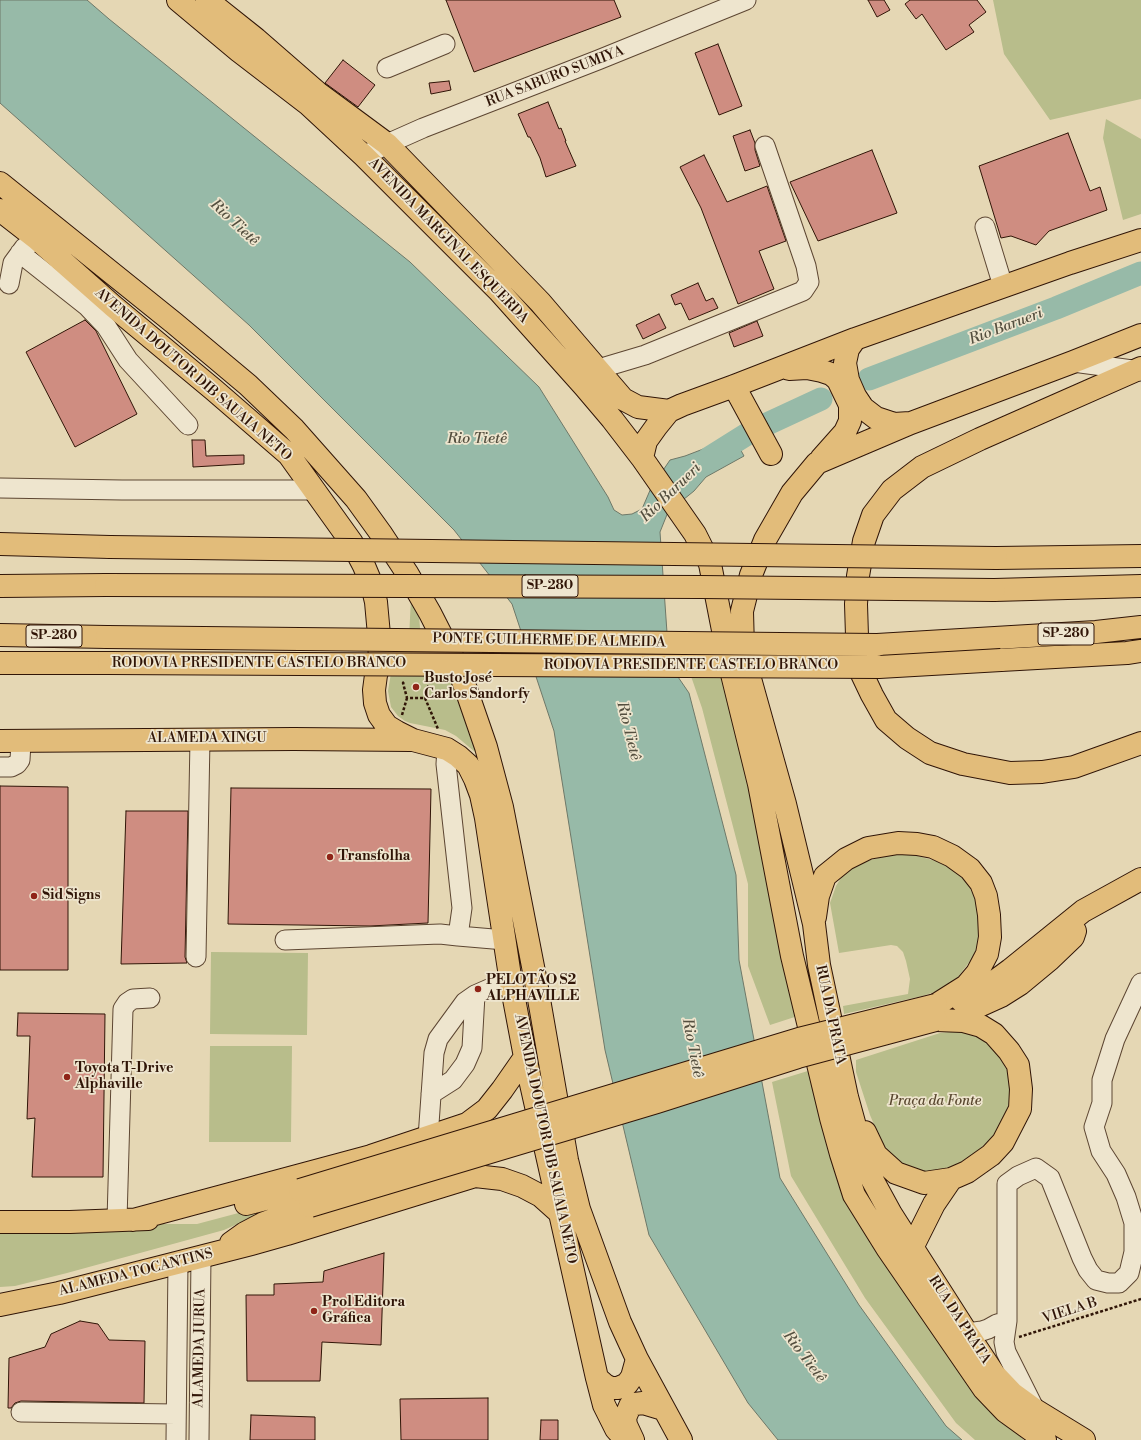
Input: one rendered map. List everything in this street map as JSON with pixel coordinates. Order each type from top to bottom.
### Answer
[{"type":"main road","name":"AVENIDA MARGINAL ESQUERDA","points":[[178,0],[227,41],[308,104],[364,156],[499,291],[525,318],[584,386],[644,462],[684,517]]},
{"type":"main road","name":"AVENIDA MARGINAL ESQUERDA","points":[[207,0],[318,93],[387,144],[540,302],[623,399],[638,407],[669,411]]},
{"type":"main road","name":"AVENIDA DOUTOR DIB SAUAIA NETO","points":[[0,183],[248,385],[294,429],[356,499],[407,573],[430,613],[461,676],[467,692],[486,747],[502,807],[535,974],[567,1160],[579,1209],[620,1322],[637,1359],[681,1440]]},
{"type":"main road","name":"AVENIDA DOUTOR DIB SAUAIA NETO","points":[[0,210],[36,238],[113,306],[289,455],[352,543],[372,585],[376,602],[379,635],[380,664],[376,675],[374,690],[375,703],[379,715],[387,726],[396,732],[413,740],[446,749],[458,756],[468,765],[481,795],[486,818],[511,983],[525,1057],[597,1378],[604,1405],[616,1429],[626,1440]]},
{"type":"main road","points":[[644,462],[646,442],[669,411],[855,339],[1003,286],[1141,240]]},
{"type":"main road","points":[[817,463],[912,423],[1141,335]]},
{"type":"main road","points":[[855,339],[848,349],[845,363],[848,380],[855,396],[863,408],[876,418],[894,424],[912,423]]},
{"type":"main road","name":"RUA DA PRATA","points":[[772,370],[807,368],[830,374],[838,380],[850,405],[850,421],[838,441],[795,489],[776,519],[765,540],[751,575],[742,611],[743,649],[747,668],[786,804],[814,924],[819,965],[847,1097],[867,1170],[892,1214],[994,1374],[1014,1394],[1035,1410],[1084,1440]]},
{"type":"main road","points":[[1140,370],[980,439],[922,467],[892,490],[873,515],[864,541],[858,576],[857,636],[862,674],[886,720],[907,738],[930,753],[963,764],[1010,773],[1042,772],[1074,767],[1141,742]]},
{"type":"main road","points":[[734,386],[771,454]]},
{"type":"main road","name":"RUA DA PRATA","points":[[684,517],[695,534],[710,564],[730,666],[759,784],[792,956],[841,1154],[854,1195],[887,1248],[984,1389],[1005,1412],[1045,1440]]},
{"type":"main road","points":[[0,544],[110,547],[996,558],[1141,556]]},
{"type":"main road","name":"SP-280","points":[[0,586],[685,586],[994,590],[1141,586]]},
{"type":"main road","name":"PONTE GUILHERME DE ALMEIDA","points":[[107,637],[877,645],[1096,632],[1141,627]]},
{"type":"main road","name":"RODOVIA PRESIDENTE CASTELO BRANCO","points":[[0,635],[107,637]]},
{"type":"main road","points":[[380,664],[397,654],[408,652],[430,652],[451,657]]},
{"type":"main road","name":"RODOVIA PRESIDENTE CASTELO BRANCO","points":[[0,663],[879,667],[1136,653]]},
{"type":"main road","name":"ALAMEDA XINGU","points":[[10,741],[200,739],[413,740]]},
{"type":"main road","points":[[814,924],[818,896],[825,876],[846,859],[868,848],[898,843],[917,844],[933,847],[952,856],[970,869],[981,883],[986,896],[990,936],[987,954],[978,973],[966,986],[936,1012]]},
{"type":"main road","points":[[0,1222],[125,1220],[202,1214],[305,1198],[800,1039],[936,1012],[990,984],[1037,949],[1083,911],[1141,879]]},
{"type":"main road","points":[[847,1097],[876,1154],[896,1173],[924,1183],[951,1178],[967,1172],[991,1155],[1003,1142],[1020,1109],[1022,1089],[1018,1065],[1009,1051],[994,1034],[981,1026],[936,1012]]},
{"type":"main road","points":[[125,1220],[371,1156],[467,1124],[487,1109],[525,1057]]},
{"type":"main road","points":[[467,1124],[474,1135],[477,1147],[478,1161],[475,1176]]},
{"type":"main road","points":[[210,1254],[287,1234],[475,1176],[502,1179],[522,1186],[541,1196],[560,1213]]},
{"type":"main road","points":[[902,1270],[912,1246],[934,1204],[951,1178]]},
{"type":"main road","name":"ALAMEDA TOCANTINS","points":[[0,1305],[59,1293],[210,1254],[305,1198]]},
{"type":"main road","points":[[597,1378],[611,1388],[618,1388],[627,1384],[632,1377],[637,1359]]},
{"type":"main road","points":[[634,1440],[626,1425],[625,1418],[630,1406],[643,1403],[663,1409]]},
{"type":"main road","points":[[603,1440],[612,1420]]},
{"type":"street","name":"RUA SABURO SUMIYA","points":[[364,156],[387,144],[672,31],[746,0]]},
{"type":"street","points":[[387,68],[445,44]]},
{"type":"street","points":[[598,369],[645,355],[803,291],[809,282],[806,266],[765,146]]},
{"type":"street","points":[[985,226],[1003,286]]},
{"type":"street","points":[[9,284],[13,263],[24,248],[36,238]]},
{"type":"street","points":[[20,253],[87,306],[106,326],[128,360],[188,425]]},
{"type":"street","points":[[1073,362],[1140,370]]},
{"type":"street","points":[[0,488],[122,490],[315,490]]},
{"type":"street","points":[[196,957],[200,739]]},
{"type":"street","points":[[0,767],[11,767],[17,764],[20,760],[10,741]]},
{"type":"street","points":[[446,749],[446,764],[462,908],[458,936]]},
{"type":"street","points":[[285,940],[440,934],[505,940]]},
{"type":"street","points":[[428,1138],[434,1053],[438,1039],[465,1002],[475,994],[511,983]]},
{"type":"street","points":[[1035,1410],[1006,1352],[1004,1342],[1006,1321],[1007,1184],[1026,1171],[1036,1168],[1050,1178],[1082,1258],[1088,1270],[1096,1280],[1108,1283],[1119,1283],[1129,1273],[1134,1252],[1134,1223],[1126,1197],[1116,1174],[1101,1151],[1094,1127],[1102,1103],[1102,1080],[1115,1039],[1141,983]]},
{"type":"street","points":[[431,1094],[453,1080],[465,1064],[472,1048],[475,994]]},
{"type":"street","points":[[125,1220],[123,1009],[127,1003],[133,999],[150,998]]},
{"type":"street","name":"ALAMEDA JURUA","points":[[199,1440],[210,1254]]},
{"type":"street","name":"ALAMEDA JURUA","points":[[176,1440],[178,1262]]},
{"type":"street","points":[[967,1333],[982,1331],[1006,1321]]},
{"type":"street","points":[[21,1412],[176,1414]]},
{"type":"path","points":[[409,678],[403,683],[407,698],[425,698]]},
{"type":"path","points":[[425,680],[429,683],[425,698],[446,749]]},
{"type":"path","name":"VIELA B","points":[[1004,1342],[1141,1299]]},
{"type":"green space","points":[[993,0],[1141,0],[1141,99],[1050,120],[1004,54]]},
{"type":"green space","points":[[1106,119],[1141,139],[1141,214],[1123,220],[1103,138]]},
{"type":"green space","points":[[411,598],[418,605],[420,628],[428,660],[445,671],[454,682],[478,751],[475,752],[456,736],[445,730],[405,721],[398,716],[391,707],[388,691],[391,673],[408,658]]},
{"type":"green space","points":[[684,656],[722,657],[807,1013],[770,1025],[748,966],[748,884],[702,708]]},
{"type":"green space","points":[[893,854],[910,854],[936,861],[952,869],[967,882],[979,907],[981,935],[973,957],[958,977],[948,985],[935,992],[922,996],[844,1014],[843,1006],[908,994],[910,979],[906,961],[903,952],[897,946],[891,945],[839,953],[830,903],[836,886],[844,873],[860,863]]},
{"type":"green space","points":[[211,952],[308,953],[307,1035],[210,1034]]},
{"type":"green space","name":"Praça da Fonte","points":[[961,1031],[977,1035],[995,1049],[1008,1069],[1011,1081],[1011,1101],[1005,1119],[995,1134],[976,1153],[960,1164],[946,1170],[929,1172],[909,1168],[893,1158],[882,1143],[870,1115],[856,1072],[856,1060],[940,1033]]},
{"type":"green space","points":[[210,1046],[292,1046],[291,1142],[209,1142]]},
{"type":"green space","points":[[811,1070],[843,1190],[975,1392],[1024,1440],[975,1440],[956,1423],[865,1298],[791,1176],[772,1082]]},
{"type":"green space","points":[[295,1198],[224,1230],[67,1273],[15,1286],[0,1287],[0,1228],[197,1224]]},
{"type":"water","name":"Rio Tietê","points":[[0,0],[87,0],[410,262],[539,387],[608,497],[614,510],[622,515],[632,514],[642,509],[651,488],[670,460],[711,446],[731,432],[744,456],[706,477],[694,491],[668,512],[660,532],[668,647],[676,674],[689,693],[736,875],[739,960],[780,1178],[859,1305],[946,1426],[962,1440],[778,1440],[748,1403],[649,1235],[605,1050],[554,731],[512,604],[454,530],[249,325],[0,103]]},
{"type":"building","points":[[446,0],[614,0],[621,17],[474,72]]},
{"type":"building","points":[[868,0],[884,0],[890,10],[877,17]]},
{"type":"building","points":[[910,0],[977,0],[986,12],[969,25],[974,32],[946,50],[922,14],[916,19],[905,4]]},
{"type":"building","points":[[718,44],[742,106],[719,115],[695,53]]},
{"type":"building","points":[[343,60],[375,85],[358,107],[325,83]]},
{"type":"building","points":[[449,81],[451,90],[431,94],[429,83]]},
{"type":"building","points":[[548,102],[559,129],[561,128],[576,166],[546,177],[540,158],[530,137],[528,137],[518,114]]},
{"type":"building","points":[[750,130],[755,143],[755,150],[760,166],[745,171],[733,136]]},
{"type":"building","points":[[1068,133],[1090,191],[1100,187],[1107,210],[1049,231],[1036,245],[1011,236],[1001,238],[979,166]]},
{"type":"building","points":[[872,150],[897,213],[818,241],[790,182]]},
{"type":"building","points":[[704,155],[727,202],[767,186],[786,241],[759,251],[774,289],[738,304],[701,208],[680,167]]},
{"type":"building","points":[[698,283],[706,301],[713,298],[718,308],[689,320],[681,303],[675,305],[671,295]]},
{"type":"building","points":[[659,314],[666,328],[643,339],[636,325]]},
{"type":"building","points":[[85,320],[96,331],[137,414],[75,447],[26,352]]},
{"type":"building","points":[[757,321],[763,336],[734,347],[729,333]]},
{"type":"building","points":[[192,440],[205,440],[206,456],[244,455],[244,464],[193,467]]},
{"type":"building","name":"Sid Signs","points":[[0,786],[68,787],[68,970],[0,970]]},
{"type":"building","name":"Transfolha","points":[[231,788],[431,789],[428,923],[370,926],[228,924]]},
{"type":"building","points":[[126,811],[188,811],[185,957],[187,963],[121,964]]},
{"type":"building","name":"Toyota T-Drive Alphaville","points":[[18,1013],[105,1014],[103,1177],[32,1177],[35,1118],[27,1119],[30,1036],[17,1036]]},
{"type":"building","name":"Prol Editora Gráfica","points":[[384,1253],[381,1345],[322,1342],[320,1381],[247,1381],[246,1295],[274,1295],[274,1284],[323,1282],[324,1271]]},
{"type":"building","points":[[80,1321],[98,1324],[109,1340],[145,1341],[144,1403],[21,1401],[15,1403],[11,1408],[8,1408],[9,1358],[45,1347],[51,1334]]},
{"type":"building","points":[[488,1398],[488,1440],[401,1440],[400,1399]]},
{"type":"building","points":[[251,1415],[315,1417],[315,1440],[250,1440]]},
{"type":"building","points":[[541,1420],[558,1420],[558,1440],[540,1440]]},
{"type":"waterway","name":"Rio Barueri","points":[[869,379],[1056,308],[1141,273]]},
{"type":"waterway","name":"Rio Barueri","points":[[709,458],[752,431],[821,399]]},
{"type":"place","name":"Busto José Carlos Sandorfy","points":[[416,687]]},
{"type":"place","name":"Transfolha","points":[[330,857]]},
{"type":"place","name":"Sid Signs","points":[[34,896]]},
{"type":"place","name":"PELOTÃO S2 ALPHAVILLE","points":[[478,989]]},
{"type":"place","name":"Toyota T-Drive Alphaville","points":[[67,1077]]},
{"type":"place","name":"Prol Editora Gráfica","points":[[314,1311]]}]
